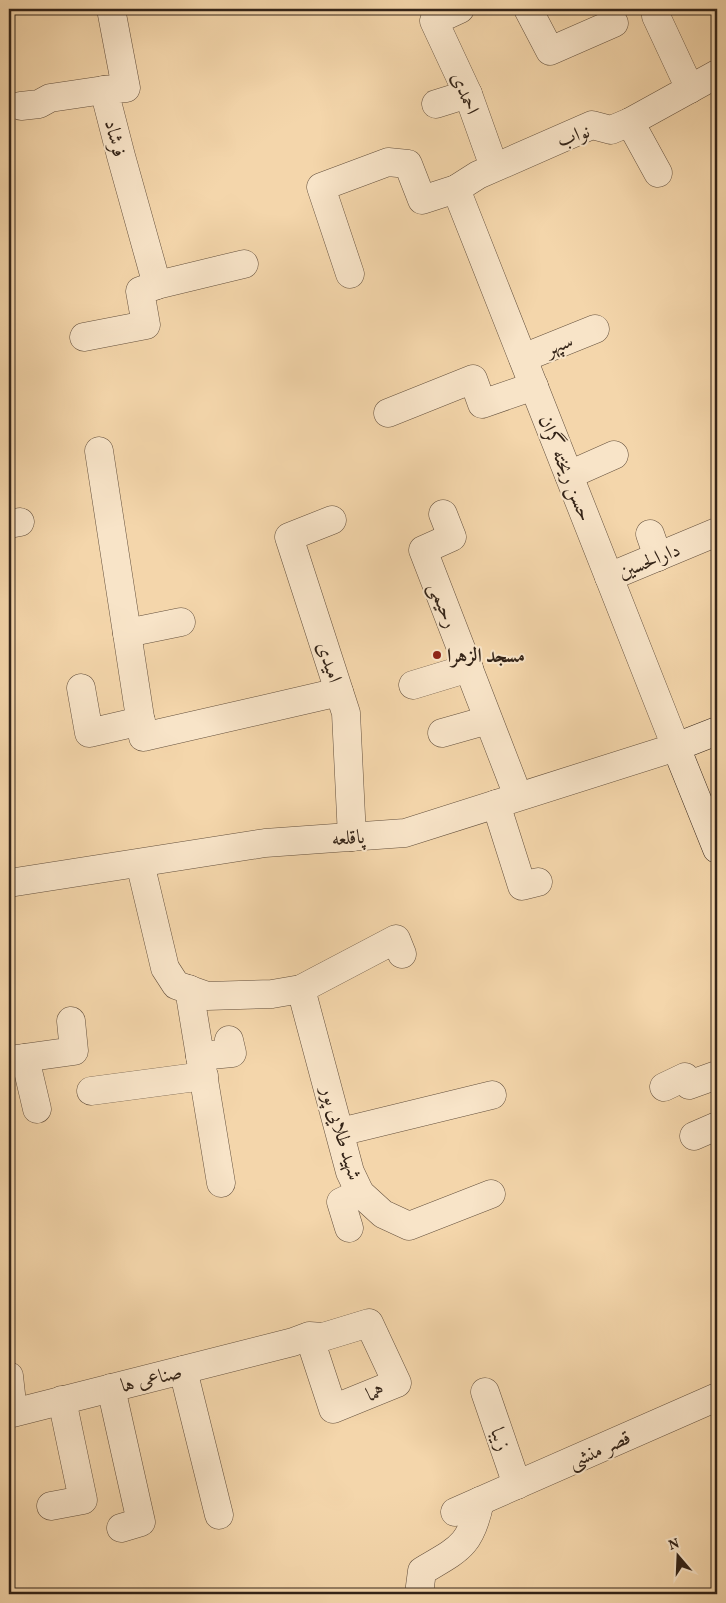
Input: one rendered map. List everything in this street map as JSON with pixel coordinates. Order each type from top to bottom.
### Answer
[{"type":"street","name":"فرشاد","points":[[110,9],[126,88],[104,90],[157,285]]},
{"type":"street","name":"احمدی","points":[[460,9],[434,21],[468,94],[494,167]]},
{"type":"street","points":[[528,9],[550,51],[614,23]]},
{"type":"street","points":[[656,16],[690,89]]},
{"type":"street","name":"نواب","points":[[350,274],[321,188],[388,162],[408,164],[422,200],[456,189],[494,167],[592,125],[611,130],[630,122],[717,74]]},
{"type":"street","points":[[21,106],[39,104],[50,98],[104,90]]},
{"type":"street","points":[[436,104],[468,94]]},
{"type":"street","points":[[630,122],[658,173]]},
{"type":"street","name":"حسن ریخته گران","points":[[456,189],[717,849]]},
{"type":"street","points":[[84,336],[146,325],[140,290],[244,264]]},
{"type":"street","name":"سپهر","points":[[523,358],[595,330]]},
{"type":"street","points":[[388,413],[473,379],[482,404],[534,386]]},
{"type":"street","points":[[99,451],[143,737],[339,692]]},
{"type":"street","points":[[569,475],[614,455]]},
{"type":"street","name":"رحیمی","points":[[443,514],[452,537],[423,550],[488,720],[507,800],[522,886],[538,882]]},
{"type":"street","name":"امیدی","points":[[332,520],[289,537],[346,713],[352,837]]},
{"type":"street","name":"دارالحسین","points":[[609,577],[654,545],[717,532]]},
{"type":"street","points":[[127,633],[181,622]]},
{"type":"street","points":[[413,685],[469,668]]},
{"type":"street","points":[[81,688],[89,733],[141,721]]},
{"type":"street","points":[[442,733],[488,720]]},
{"type":"street","name":"پاقلعه","points":[[9,883],[266,843],[405,833],[676,747],[717,731]]},
{"type":"street","points":[[140,863],[165,968],[176,985],[207,996],[272,994],[301,989],[396,939],[402,954]]},
{"type":"street","points":[[189,989],[221,1182]]},
{"type":"street","name":"شهید طلایی پور","points":[[301,989],[350,1172],[360,1192],[383,1214],[409,1226],[491,1194]]},
{"type":"street","points":[[37,1108],[17,1059],[74,1051],[71,1021]]},
{"type":"street","points":[[91,1091],[202,1066],[232,1053],[229,1040]]},
{"type":"street","points":[[664,1087],[685,1077],[689,1085],[717,1075]]},
{"type":"street","points":[[340,1132],[492,1094]]},
{"type":"street","points":[[349,1228],[341,1202],[360,1192]]},
{"type":"street","name":"صناعی ها","points":[[11,1413],[301,1339]]},
{"type":"street","points":[[183,1370],[219,1515]]},
{"type":"street","points":[[9,1376],[11,1413]]},
{"type":"street","points":[[111,1388],[141,1522],[121,1528]]},
{"type":"street","name":"زیبا","points":[[485,1392],[517,1485]]},
{"type":"street","name":"قصر منشی","points":[[455,1512],[717,1397]]},
{"type":"street","points":[[51,1506],[83,1500],[62,1400]]},
{"type":"street","points":[[419,1594],[422,1571],[456,1551],[469,1537],[480,1501]]},
{"type":"place","name":"مسجد الزهرا","points":[[437,655]]}]
